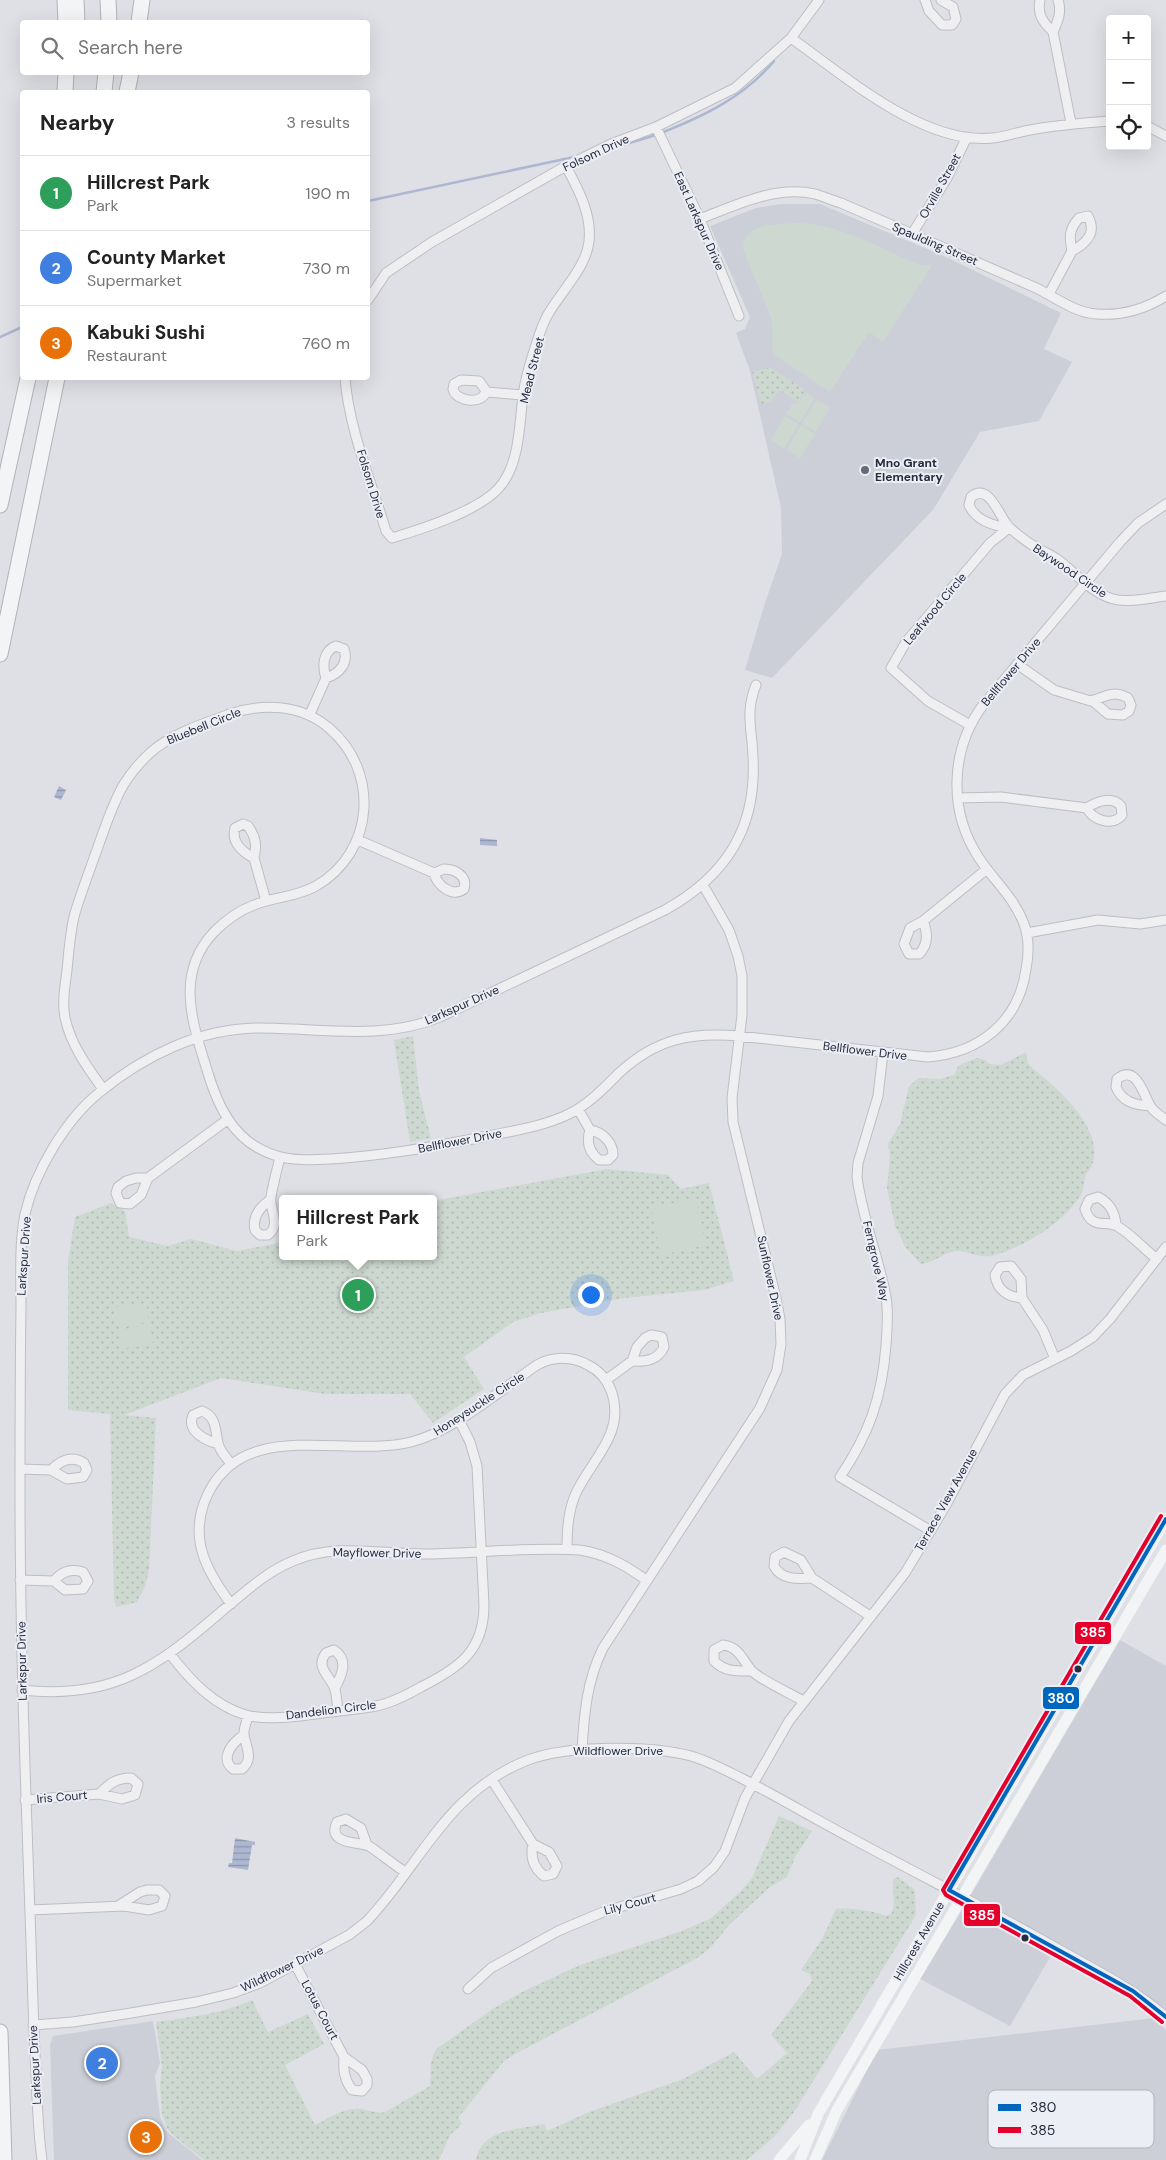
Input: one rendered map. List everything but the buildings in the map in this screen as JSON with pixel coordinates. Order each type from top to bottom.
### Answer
[{"type":"highway","points":[[65,0],[66,20]]},
{"type":"highway","points":[[76,0],[77,20]]},
{"type":"highway","points":[[108,0],[109,20]]},
{"type":"highway","points":[[139,20],[142,0]]},
{"type":"highway","points":[[65,90],[66,75]]},
{"type":"highway","points":[[74,90],[75,75]]},
{"type":"highway","points":[[104,90],[106,75]]},
{"type":"highway","points":[[128,90],[131,75]]},
{"type":"highway","points":[[0,505],[28,380]]},
{"type":"highway","points":[[0,654],[57,380]]},
{"type":"highway","points":[[0,2032],[4,2160]]},
{"type":"highway","points":[[4,2135],[10,2160]]},
{"type":"main road","name":"Hillcrest Avenue","points":[[800,2160],[818,2114],[1166,1519]]},
{"type":"main road","name":"Hillcrest Avenue","points":[[815,2160],[837,2110],[1166,1550]]},
{"type":"main road","points":[[1110,1645],[1108,1631],[1125,1588]]},
{"type":"main road","points":[[779,2160],[818,2114]]},
{"type":"street","name":"Folsom Drive","points":[[370,297],[386,273],[417,252],[566,166],[611,144],[656,127],[735,88],[759,69],[791,38],[819,0]]},
{"type":"street","points":[[925,0],[930,11],[942,25],[952,25],[956,19],[953,7],[941,0]]},
{"type":"street","points":[[1040,0],[1039,8],[1042,21],[1053,32],[1071,123]]},
{"type":"street","points":[[1053,32],[1059,19],[1060,7],[1058,0]]},
{"type":"street","points":[[791,38],[889,107],[927,127],[966,137],[992,138],[1071,123],[1106,121]]},
{"type":"street","name":"East Larkspur Drive","points":[[656,127],[700,219],[739,316]]},
{"type":"street","points":[[1151,128],[1166,136]]},
{"type":"street","name":"Orville Street","points":[[912,234],[947,178],[966,137]]},
{"type":"street","name":"Mead Street","points":[[386,531],[392,538],[426,528],[480,503],[498,489],[511,466],[522,422],[523,395],[535,348],[547,316],[578,270],[590,242],[585,205],[566,166]]},
{"type":"street","name":"Spaulding Street","points":[[700,219],[748,200],[783,192],[814,194],[912,234],[1049,294],[1080,310],[1096,314],[1123,314],[1148,306],[1166,296]]},
{"type":"street","points":[[1049,294],[1072,251]]},
{"type":"street","name":"Folsom Drive","points":[[345,380],[347,398],[386,531]]},
{"type":"street","points":[[487,392],[523,395]]},
{"type":"street","name":"Baywood Circle","points":[[1009,528],[992,525],[972,511],[969,505],[971,496],[983,494],[994,502],[1009,528],[1031,545],[1058,560],[1106,596],[1118,600],[1166,596]]},
{"type":"street","name":"Bellflower Drive","points":[[197,1038],[216,1100],[227,1120],[242,1136],[253,1144],[280,1157],[312,1160],[402,1153],[538,1125],[578,1109],[592,1100],[633,1060],[662,1044],[688,1036],[712,1034],[739,1036],[928,1057],[948,1055],[968,1048],[992,1033],[1013,1008],[1022,989],[1027,962],[1026,933],[1020,915],[1008,892],[987,869],[971,845],[965,831],[958,798],[958,759],[970,725],[981,708],[1017,664],[1130,530],[1166,504]]},
{"type":"street","name":"Leafwood Circle","points":[[970,725],[928,701],[891,668],[906,642],[990,543],[1009,528]]},
{"type":"street","points":[[1017,664],[1054,690],[1090,701]]},
{"type":"street","points":[[310,714],[326,678]]},
{"type":"street","name":"Larkspur Drive","points":[[42,2160],[38,2128],[33,2025],[20,1580],[22,1259],[26,1213],[37,1180],[53,1148],[82,1108],[103,1089],[158,1054],[197,1038],[256,1028],[356,1032],[379,1031],[430,1021],[664,910],[703,885],[720,868],[731,852],[739,838],[748,813],[754,776],[749,710],[756,685]]},
{"type":"street","name":"Bluebell Circle","points":[[103,1089],[84,1062],[71,1037],[65,1018],[64,996],[74,915],[114,804],[123,786],[140,763],[162,743],[217,719],[246,709],[263,707],[278,707],[310,714],[320,720],[341,739],[358,768],[363,789],[364,808],[358,840],[339,868],[313,888],[252,905],[227,919],[209,937],[194,965],[190,990],[192,1017],[197,1038]]},
{"type":"street","points":[[958,798],[1001,797],[1087,808]]},
{"type":"street","points":[[358,840],[434,872]]},
{"type":"street","points":[[254,858],[266,901]]},
{"type":"street","points":[[923,921],[987,869]]},
{"type":"street","name":"Sunflower Drive","points":[[582,1750],[587,1696],[597,1660],[646,1580],[760,1408],[775,1378],[780,1357],[781,1331],[776,1298],[733,1122],[732,1098],[743,993],[741,966],[729,930],[703,885]]},
{"type":"street","points":[[1026,933],[1098,920],[1140,924],[1166,920]]},
{"type":"street","name":"Ferngrove Way","points":[[883,1053],[877,1100],[858,1163],[857,1177],[886,1294],[888,1318],[883,1379],[873,1419],[857,1451],[840,1477],[931,1531]]},
{"type":"street","points":[[1150,1106],[1166,1120]]},
{"type":"street","points":[[578,1109],[590,1130]]},
{"type":"street","points":[[148,1178],[227,1120]]},
{"type":"street","points":[[270,1200],[280,1157]]},
{"type":"street","points":[[1116,1225],[1156,1259]]},
{"type":"street","name":"Terrace View Avenue","points":[[753,1784],[786,1726],[803,1701],[904,1574],[931,1531],[1005,1394],[1023,1375],[1084,1344],[1102,1328],[1166,1247]]},
{"type":"street","points":[[1022,1298],[1043,1330],[1055,1359]]},
{"type":"street","name":"Honeysuckle Circle","points":[[231,1604],[208,1570],[201,1551],[198,1533],[201,1511],[206,1498],[217,1478],[231,1464],[251,1453],[278,1447],[383,1445],[410,1442],[437,1433],[459,1420],[548,1360],[568,1359],[581,1362],[594,1369],[606,1380]]},
{"type":"street","points":[[567,1549],[568,1520],[573,1500],[607,1442],[616,1421],[615,1404],[606,1380],[632,1361]]},
{"type":"street","name":"Dandelion Circle","points":[[170,1654],[191,1680],[204,1691],[230,1708],[248,1716],[285,1716],[375,1706],[394,1700],[445,1675],[465,1660],[478,1640],[484,1619],[477,1466],[470,1442],[459,1420]]},
{"type":"street","points":[[218,1444],[231,1464]]},
{"type":"street","points":[[20,1469],[52,1470]]},
{"type":"street","name":"Mayflower Drive","points":[[22,1690],[63,1692],[103,1686],[142,1672],[170,1654],[270,1573],[293,1561],[316,1554],[348,1550],[417,1554],[567,1549],[607,1556],[646,1580]]},
{"type":"street","points":[[812,1578],[870,1616]]},
{"type":"street","points":[[20,1580],[54,1582]]},
{"type":"street","points":[[752,1671],[803,1701]]},
{"type":"street","points":[[335,1688],[338,1711]]},
{"type":"street","points":[[244,1734],[248,1716]]},
{"type":"street","name":"Wildflower Drive","points":[[33,2025],[89,2020],[218,1997],[248,1988],[358,1929],[375,1912],[460,1803],[492,1780],[527,1760],[553,1753],[582,1750],[644,1749],[683,1754],[708,1762],[753,1784],[1133,1991],[1166,2017]]},
{"type":"street","points":[[492,1780],[533,1844]]},
{"type":"street","name":"Lily Court","points":[[468,1989],[491,1968],[558,1931],[603,1912],[681,1889],[706,1875],[723,1855],[741,1805],[753,1784]]},
{"type":"street","name":"Iris Court","points":[[25,1800],[99,1794]]},
{"type":"street","points":[[366,1845],[405,1872]]},
{"type":"street","points":[[30,1910],[118,1906]]},
{"type":"street","name":"Lotus Court","points":[[295,1964],[344,2057]]},
{"type":"shaded area","name":"Mno Grant Elementary","points":[[781,204],[820,204],[944,256],[1061,313],[1044,349],[1072,362],[1039,421],[980,432],[933,510],[772,678],[745,670],[782,554],[781,508],[750,371],[736,333],[745,329],[750,317],[710,226],[756,208]]},
{"type":"shaded area","points":[[809,224],[842,231],[919,265],[932,265],[883,342],[869,332],[830,392],[773,354],[772,320],[743,249],[745,240],[754,230],[768,225]]},
{"type":"shaded area","points":[[770,367],[805,390],[798,402],[779,390],[771,402],[761,404],[752,372]]},
{"type":"shaded area","points":[[806,392],[815,398],[800,422],[786,414],[794,402],[798,404]]},
{"type":"shaded area","points":[[817,399],[830,408],[816,432],[802,424]]},
{"type":"shaded area","points":[[785,416],[799,424],[784,449],[771,440]]},
{"type":"shaded area","points":[[801,425],[815,434],[800,458],[787,450]]},
{"type":"shaded area","points":[[413,1036],[419,1091],[431,1138],[410,1142],[394,1040]]},
{"type":"shaded area","points":[[1026,1052],[1028,1064],[1055,1087],[1072,1105],[1086,1124],[1091,1135],[1094,1146],[1094,1158],[1092,1166],[1084,1179],[1082,1193],[1064,1216],[1041,1234],[1015,1248],[990,1256],[957,1251],[921,1264],[906,1248],[895,1226],[887,1188],[890,1157],[888,1144],[900,1124],[909,1086],[919,1078],[940,1079],[954,1075],[959,1065],[977,1058],[985,1060],[990,1064],[1001,1065]]},
{"type":"shaded area","points":[[607,1169],[668,1175],[681,1189],[709,1183],[734,1281],[704,1290],[624,1298],[541,1313],[513,1322],[464,1357],[484,1389],[433,1423],[410,1394],[325,1394],[221,1378],[124,1415],[156,1418],[149,1571],[145,1586],[137,1602],[116,1607],[114,1599],[110,1414],[68,1410],[68,1261],[75,1217],[111,1203],[125,1211],[129,1237],[168,1246],[191,1239],[237,1251],[279,1243],[279,1260],[437,1260],[437,1200]]},
{"type":"shaded area","points":[[696,1198],[706,1245],[661,1255],[651,1208]]},
{"type":"shaded area","points":[[146,1303],[149,1322],[118,1326],[115,1307]]},
{"type":"shaded area","points":[[150,1325],[153,1344],[121,1349],[118,1330]]},
{"type":"shaded area","points":[[1120,1640],[1166,1666],[1166,2009],[1057,1945],[1010,2026],[920,1979]]},
{"type":"shaded area","points":[[779,1816],[812,1831],[795,1857],[787,1877],[770,1887],[729,1925],[711,1947],[699,1957],[503,2062],[458,2118],[462,2124],[450,2135],[439,2160],[204,2160],[167,2128],[162,2114],[160,2083],[162,2066],[156,2022],[217,2012],[252,2000],[268,2032],[308,2014],[324,2044],[285,2065],[315,2125],[349,2110],[361,2109],[385,2112],[430,2086],[431,2063],[435,2050],[494,2008],[524,1991],[580,1965],[679,1932],[710,1919],[742,1890],[752,1878]]},
{"type":"shaded area","points":[[898,1877],[915,1890],[916,1914],[913,1920],[794,2112],[774,2137],[747,2160],[476,2160],[486,2142],[502,2132],[544,2124],[547,2131],[589,2112],[683,2079],[734,2052],[757,2079],[787,2053],[771,2035],[812,1981],[810,1974],[801,1970],[822,1939],[836,1909],[861,1910],[885,1916],[891,1914],[894,1906],[894,1879]]},
{"type":"shaded area","points":[[1154,2018],[1166,2030],[1166,2160],[822,2160],[877,2050]]},
{"type":"shaded area","points":[[153,2021],[160,2063],[155,2076],[160,2117],[167,2132],[202,2160],[54,2160],[50,2045],[53,2036]]},
{"type":"water","points":[[59,786],[66,790],[61,800],[54,797]]},
{"type":"water","points":[[480,838],[497,840],[497,846],[480,845]]},
{"type":"water","points":[[235,1838],[255,1842],[255,1845],[252,1845],[248,1870],[228,1867],[229,1863],[232,1863]]},
{"type":"waterway","points":[[661,133],[693,120],[722,104],[750,85],[774,61]]},
{"type":"waterway","points":[[616,147],[656,135]]},
{"type":"waterway","points":[[370,201],[574,157]]},
{"type":"waterway","points":[[0,337],[20,328]]},
{"type":"transit line","name":"385","points":[[1161,1516],[943,1890],[946,1895],[1130,1996],[1162,2022]]},
{"type":"transit line","name":"380","points":[[1166,1519],[949,1890],[1133,1991],[1166,2017]]},
{"type":"place","name":"Mno Grant Elementary","points":[[865,470]]},
{"type":"place","name":"Hillcrest Park","points":[[358,1295]]},
{"type":"place","name":"County Market","points":[[102,2063]]},
{"type":"place","name":"Kabuki Sushi","points":[[146,2137]]}]
